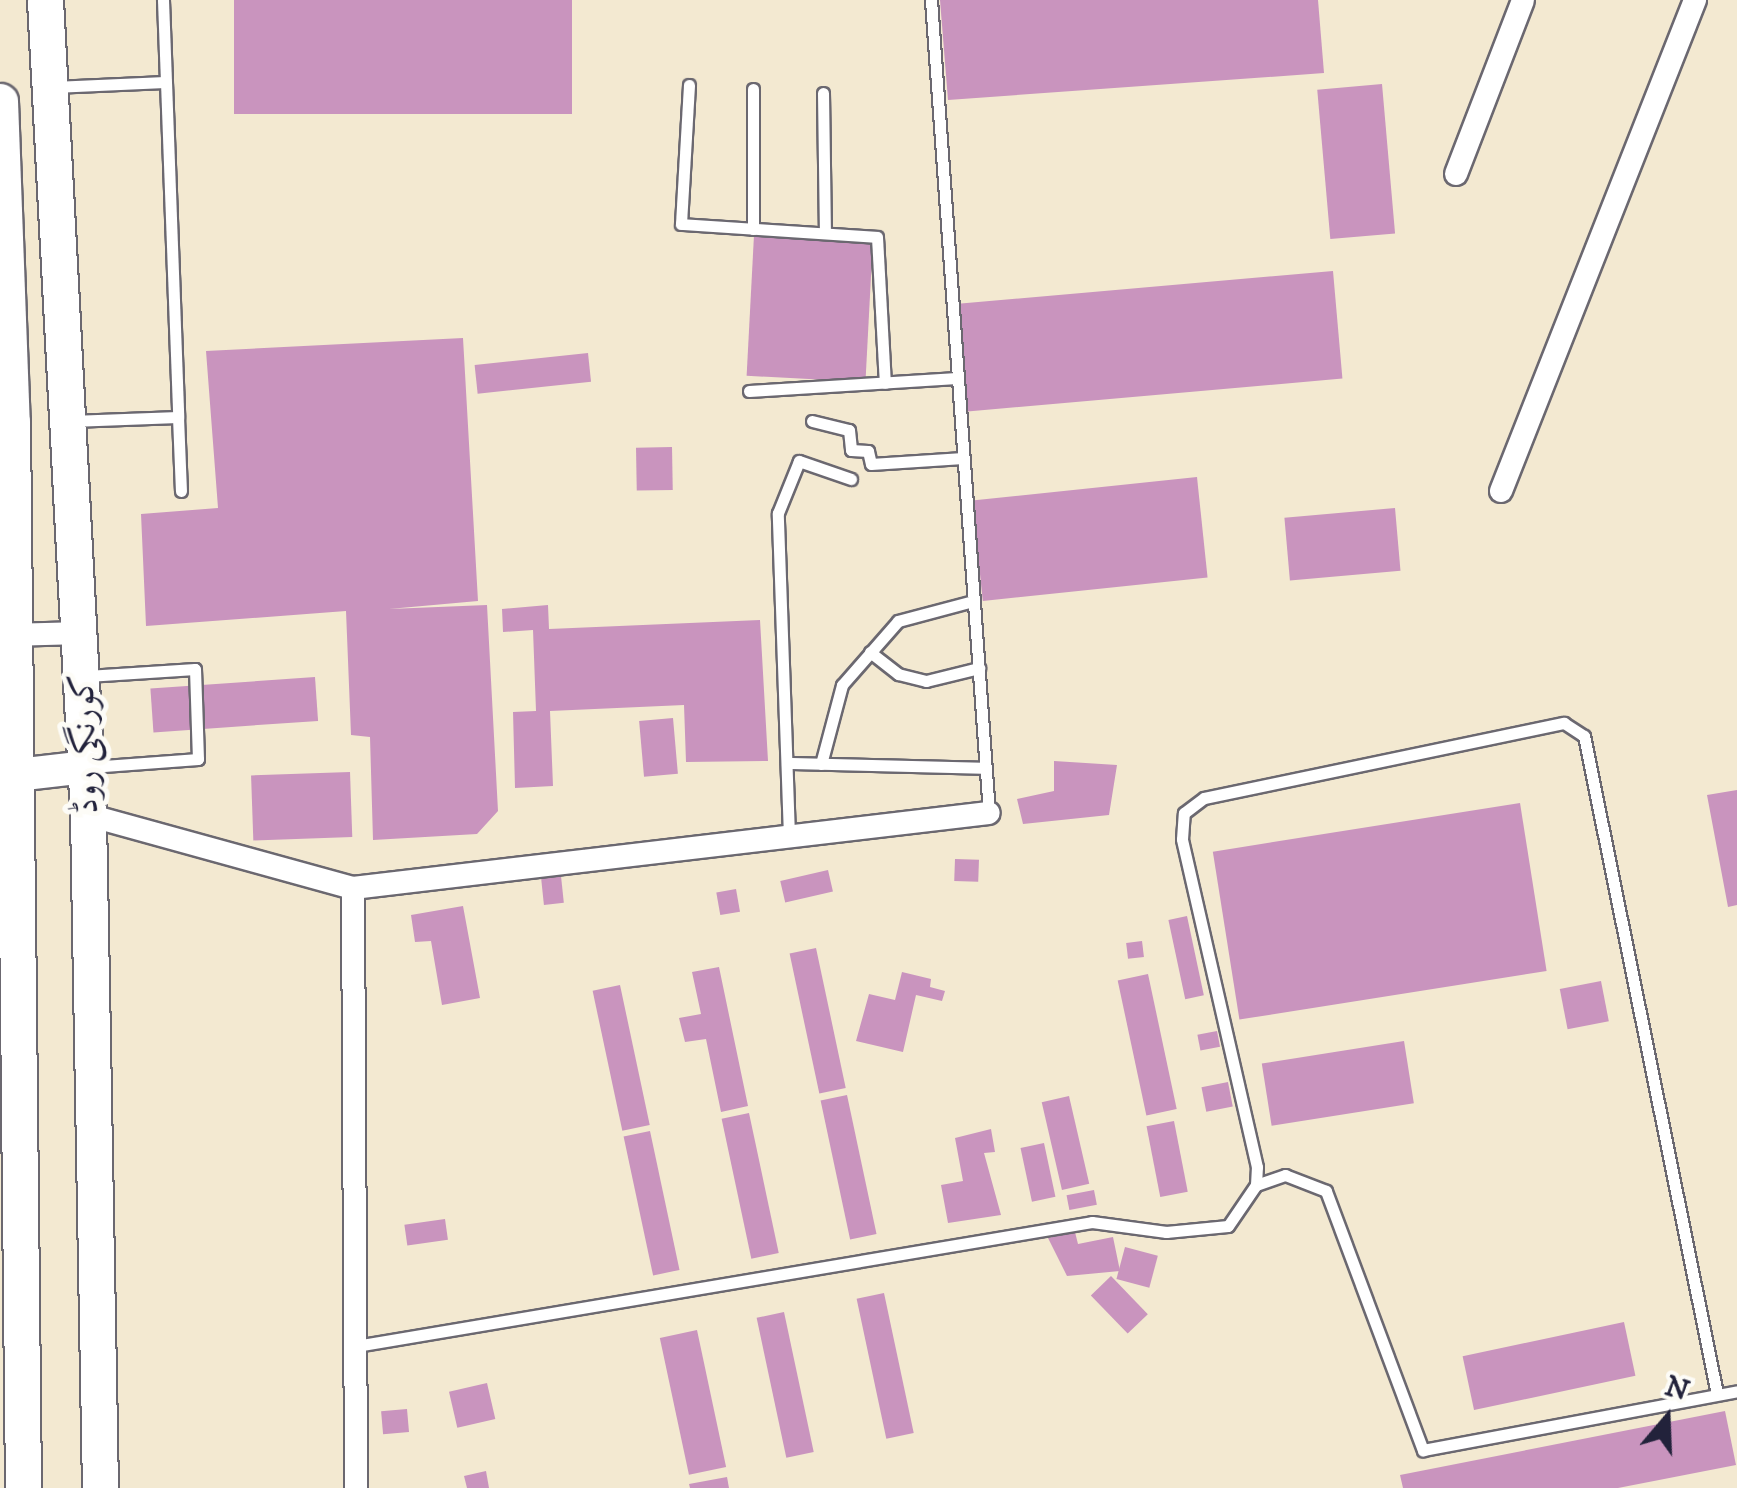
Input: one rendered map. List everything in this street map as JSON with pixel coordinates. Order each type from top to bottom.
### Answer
[{"type":"main road","name":"کورنگی روڈ","points":[[45,0],[71,420],[88,815],[100,1488]]},
{"type":"main road","points":[[0,101],[7,774],[23,1488]]},
{"type":"street","points":[[1456,174],[1524,0]]},
{"type":"street","points":[[1501,492],[1694,0]]},
{"type":"street","points":[[7,635],[80,633]]},
{"type":"street","points":[[7,774],[86,767]]},
{"type":"street","points":[[88,815],[353,888],[989,813]]},
{"type":"street","points":[[353,888],[356,1488]]},
{"type":"lane","points":[[164,0],[181,492]]},
{"type":"lane","points":[[930,0],[989,813]]},
{"type":"lane","points":[[49,87],[165,82]]},
{"type":"lane","points":[[690,85],[682,224],[877,237],[884,383]]},
{"type":"lane","points":[[753,229],[754,88]]},
{"type":"lane","points":[[823,93],[825,234]]},
{"type":"lane","points":[[749,391],[958,378]]},
{"type":"lane","points":[[71,420],[178,417]]},
{"type":"lane","points":[[812,421],[850,430],[851,450],[868,451],[871,464],[964,458]]},
{"type":"lane","points":[[789,836],[778,512],[800,461],[852,479]]},
{"type":"lane","points":[[821,764],[842,685],[898,621],[974,600]]},
{"type":"lane","points":[[870,652],[898,674],[926,681],[978,668]]},
{"type":"lane","points":[[82,676],[194,668],[198,758],[86,767]]},
{"type":"lane","points":[[1256,1185],[1182,839],[1184,813],[1204,798],[1564,723],[1578,727],[1717,1394]]},
{"type":"lane","points":[[786,763],[986,768]]},
{"type":"lane","points":[[356,1346],[1092,1222],[1166,1232],[1228,1226],[1256,1185],[1285,1175],[1326,1191],[1423,1450],[1737,1390]]},
{"type":"building","points":[[234,0],[572,0],[572,114],[234,114]]},
{"type":"building","points":[[940,0],[1318,0],[1324,73],[948,100]]},
{"type":"building","points":[[1382,84],[1395,233],[1330,239],[1317,90]]},
{"type":"building","points":[[754,235],[873,241],[865,382],[747,376]]},
{"type":"building","points":[[1333,271],[1342,379],[962,412],[952,304]]},
{"type":"building","points":[[463,338],[478,601],[389,609],[487,605],[498,811],[477,834],[373,840],[370,737],[351,735],[346,611],[146,626],[141,514],[218,508],[206,351]]},
{"type":"building","points":[[588,353],[591,382],[478,394],[475,365]]},
{"type":"building","points":[[672,447],[673,490],[637,491],[636,448]]},
{"type":"building","points":[[1197,477],[1208,577],[983,601],[972,501]]},
{"type":"building","points":[[1395,508],[1400,571],[1290,580],[1284,518]]},
{"type":"building","points":[[548,605],[549,629],[760,620],[768,761],[686,762],[684,705],[550,711],[553,786],[515,788],[513,712],[536,711],[533,630],[503,632],[502,609]]},
{"type":"building","points":[[315,677],[318,721],[153,732],[150,689]]},
{"type":"building","points":[[673,718],[678,774],[644,777],[639,721]]},
{"type":"building","points":[[1054,761],[1117,765],[1109,815],[1023,824],[1017,799],[1054,791]]},
{"type":"building","points":[[350,772],[352,837],[253,840],[251,775]]},
{"type":"building","points":[[1737,790],[1737,905],[1728,907],[1707,795]]},
{"type":"building","points":[[1520,803],[1547,971],[1239,1020],[1213,852]]},
{"type":"building","points":[[955,859],[979,860],[978,882],[954,881]]},
{"type":"building","points":[[828,870],[833,891],[785,902],[780,881]]},
{"type":"building","points":[[561,876],[564,903],[544,905],[541,878]]},
{"type":"building","points":[[736,889],[740,912],[720,915],[716,892]]},
{"type":"building","points":[[463,906],[480,998],[442,1005],[431,941],[415,942],[411,915]]},
{"type":"building","points":[[1187,916],[1204,995],[1185,999],[1168,920]]},
{"type":"building","points":[[1142,941],[1144,957],[1128,959],[1126,943]]},
{"type":"building","points":[[816,948],[846,1088],[819,1093],[790,954]]},
{"type":"building","points":[[719,967],[748,1106],[721,1112],[706,1039],[685,1042],[679,1018],[701,1014],[692,972]]},
{"type":"building","points":[[902,972],[931,979],[930,987],[945,991],[942,1001],[916,995],[903,1052],[856,1041],[869,994],[895,1000]]},
{"type":"building","points":[[1148,974],[1177,1109],[1146,1115],[1118,980]]},
{"type":"building","points":[[1601,981],[1609,1021],[1568,1029],[1560,989]]},
{"type":"building","points":[[620,985],[650,1125],[622,1131],[593,991]]},
{"type":"building","points":[[1217,1031],[1220,1047],[1200,1051],[1197,1035]]},
{"type":"building","points":[[1404,1041],[1414,1103],[1272,1126],[1262,1064]]},
{"type":"building","points":[[1228,1082],[1233,1107],[1206,1112],[1201,1087]]},
{"type":"building","points":[[847,1095],[877,1234],[850,1240],[821,1101]]},
{"type":"building","points":[[1069,1096],[1089,1184],[1062,1190],[1042,1102]]},
{"type":"building","points":[[749,1113],[779,1253],[751,1259],[722,1119]]},
{"type":"building","points":[[1174,1121],[1188,1192],[1160,1197],[1147,1126]]},
{"type":"building","points":[[991,1129],[995,1152],[984,1153],[1001,1215],[948,1223],[941,1185],[963,1181],[955,1138]]},
{"type":"building","points":[[650,1131],[680,1270],[653,1276],[624,1137]]},
{"type":"building","points":[[1044,1143],[1055,1197],[1032,1202],[1021,1148]]},
{"type":"building","points":[[1094,1190],[1097,1205],[1069,1210],[1067,1195]]},
{"type":"building","points":[[445,1219],[448,1240],[407,1246],[404,1225]]},
{"type":"building","points":[[1075,1232],[1078,1244],[1113,1237],[1120,1271],[1067,1276],[1048,1238]]},
{"type":"building","points":[[1125,1247],[1158,1256],[1149,1288],[1116,1279]]},
{"type":"building","points":[[1111,1276],[1148,1314],[1128,1334],[1091,1295]]},
{"type":"building","points":[[884,1293],[914,1433],[886,1439],[857,1299]]},
{"type":"building","points":[[784,1312],[814,1452],[786,1458],[757,1318]]},
{"type":"building","points":[[1624,1322],[1635,1376],[1474,1410],[1463,1356]]},
{"type":"building","points":[[697,1330],[726,1467],[689,1475],[660,1338]]},
{"type":"building","points":[[487,1383],[495,1419],[457,1428],[449,1392]]},
{"type":"building","points":[[407,1409],[409,1432],[383,1434],[381,1411]]},
{"type":"building","points":[[1725,1411],[1736,1465],[1618,1488],[1403,1488],[1400,1475]]},
{"type":"building","points":[[486,1471],[489,1488],[467,1488],[464,1476]]},
{"type":"building","points":[[727,1477],[729,1488],[690,1488],[689,1484]]}]
